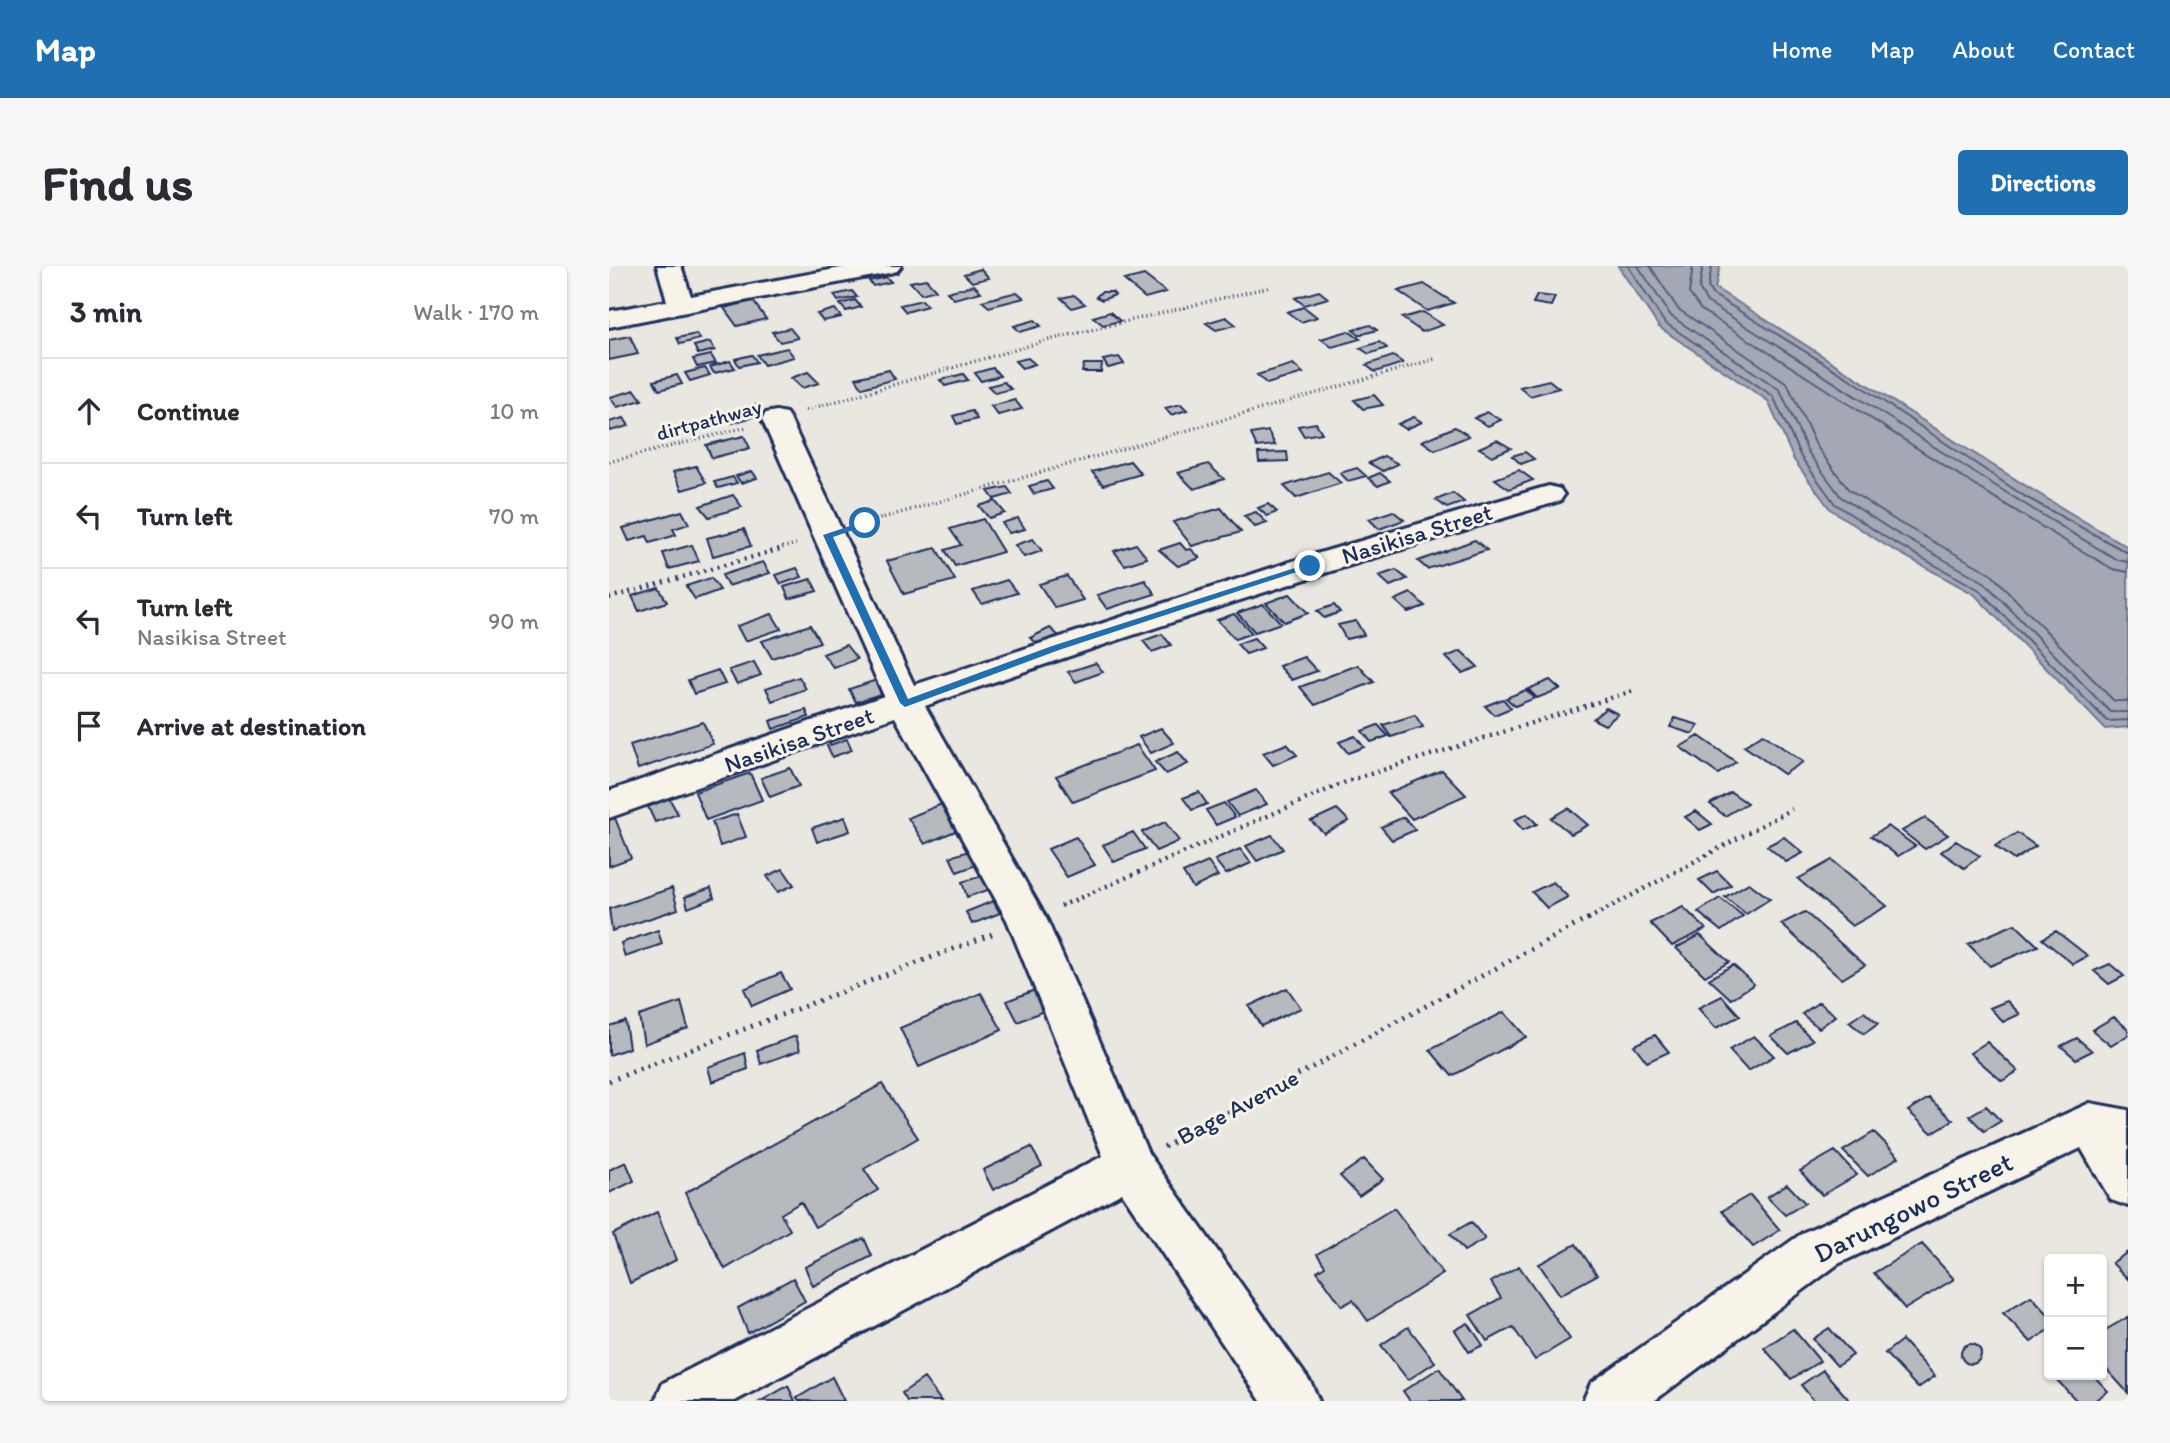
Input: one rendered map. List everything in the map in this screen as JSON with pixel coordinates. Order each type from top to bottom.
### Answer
[{"type":"street","points":[[669,266],[681,305]]},
{"type":"street","points":[[609,319],[889,266]]},
{"type":"street","points":[[776,419],[905,703],[1027,920],[1130,1165],[1292,1401]]},
{"type":"street","name":"Nasikisa Street","points":[[609,804],[1094,636],[1310,566],[1549,495]]},
{"type":"street","points":[[2109,1126],[2128,1185]]},
{"type":"street","name":"Darungowo Street","points":[[1610,1401],[1821,1248],[2109,1126]]},
{"type":"street","points":[[683,1401],[1130,1165]]},
{"type":"path","name":"dirtpathway","points":[[609,463],[776,419],[1045,341],[1269,286]]},
{"type":"path","points":[[609,598],[1435,359]]},
{"type":"path","points":[[609,1080],[1027,920],[1348,781],[1633,691]]},
{"type":"path","name":"Bage Avenue","points":[[1130,1165],[1792,809]]},
{"type":"water","points":[[1618,266],[1720,266],[1715,288],[2023,484],[2128,547],[2128,727],[2105,729],[1974,594],[1885,545],[1830,509],[1794,460],[1768,401],[1659,327]]},
{"type":"building","points":[[981,269],[989,278],[972,282],[964,274]]},
{"type":"building","points":[[1144,275],[1166,292],[1145,298],[1124,280]]},
{"type":"building","points":[[886,277],[891,282],[873,286],[869,281]]},
{"type":"building","points":[[926,279],[936,290],[921,294],[910,282]]},
{"type":"building","points":[[1424,284],[1454,303],[1427,311],[1398,291]]},
{"type":"building","points":[[974,285],[981,292],[954,299],[947,292]]},
{"type":"building","points":[[852,291],[857,297],[838,301],[834,295]]},
{"type":"building","points":[[1319,291],[1328,298],[1304,305],[1295,298]]},
{"type":"building","points":[[1017,292],[1024,298],[989,307],[982,301]]},
{"type":"building","points":[[1101,292],[1112,292],[1115,295],[1102,300],[1096,297]]},
{"type":"building","points":[[1074,295],[1085,304],[1072,308],[1061,298]]},
{"type":"building","points":[[1537,295],[1555,297],[1551,306],[1533,303]]},
{"type":"building","points":[[855,300],[861,307],[846,311],[840,304]]},
{"type":"building","points":[[922,300],[927,306],[906,312],[900,305]]},
{"type":"building","points":[[753,301],[766,319],[737,326],[724,308]]},
{"type":"building","points":[[1304,307],[1317,317],[1301,322],[1287,312]]},
{"type":"building","points":[[835,309],[841,317],[823,321],[817,314]]},
{"type":"building","points":[[1110,312],[1120,321],[1103,325],[1093,317]]},
{"type":"building","points":[[1423,312],[1443,325],[1422,332],[1402,318]]},
{"type":"building","points":[[1226,317],[1236,325],[1216,330],[1206,323]]},
{"type":"building","points":[[1035,320],[1041,326],[1020,332],[1014,326]]},
{"type":"building","points":[[1370,325],[1377,330],[1359,335],[1353,330]]},
{"type":"building","points":[[790,328],[798,338],[780,342],[772,332]]},
{"type":"building","points":[[1348,331],[1360,339],[1332,347],[1321,339]]},
{"type":"building","points":[[696,334],[700,339],[680,344],[677,338]]},
{"type":"building","points":[[630,336],[638,354],[609,360],[609,340]]},
{"type":"building","points":[[710,342],[715,350],[698,354],[694,346]]},
{"type":"building","points":[[1379,342],[1387,348],[1369,354],[1360,348]]},
{"type":"building","points":[[787,348],[794,357],[764,365],[757,355]]},
{"type":"building","points":[[711,355],[716,363],[697,367],[693,359]]},
{"type":"building","points":[[752,355],[757,362],[739,366],[735,359]]},
{"type":"building","points":[[1393,356],[1403,363],[1375,372],[1366,365]]},
{"type":"building","points":[[1119,357],[1124,364],[1108,368],[1103,360]]},
{"type":"building","points":[[1028,358],[1035,364],[1022,368],[1015,361]]},
{"type":"building","points":[[730,361],[735,368],[714,373],[710,367]]},
{"type":"building","points":[[1084,364],[1102,364],[1101,372],[1082,372]]},
{"type":"building","points":[[1293,364],[1303,373],[1267,384],[1257,375]]},
{"type":"building","points":[[705,368],[710,375],[690,381],[685,373]]},
{"type":"building","points":[[993,368],[1000,376],[981,381],[975,373]]},
{"type":"building","points":[[889,370],[895,379],[862,388],[856,378]]},
{"type":"building","points":[[808,372],[819,383],[802,388],[791,378]]},
{"type":"building","points":[[963,374],[968,380],[945,386],[940,380]]},
{"type":"building","points":[[677,375],[682,384],[659,390],[654,381]]},
{"type":"building","points":[[1549,380],[1559,388],[1530,396],[1520,387]]},
{"type":"building","points":[[1004,382],[1011,389],[995,393],[988,386]]},
{"type":"building","points":[[635,390],[642,400],[617,407],[610,397]]},
{"type":"building","points":[[1374,395],[1383,405],[1363,409],[1354,400]]},
{"type":"building","points":[[1015,400],[1022,409],[998,415],[991,406]]},
{"type":"building","points":[[1181,404],[1187,410],[1171,415],[1165,408]]},
{"type":"building","points":[[757,405],[763,414],[732,423],[726,413]]},
{"type":"building","points":[[972,411],[977,419],[957,424],[953,416]]},
{"type":"building","points":[[1487,412],[1501,420],[1488,426],[1474,418]]},
{"type":"building","points":[[1414,417],[1422,422],[1406,429],[1398,424]]},
{"type":"building","points":[[624,418],[629,426],[610,431],[609,422]]},
{"type":"building","points":[[1316,423],[1322,433],[1304,436],[1298,426]]},
{"type":"building","points":[[1455,427],[1469,436],[1435,450],[1422,441]]},
{"type":"building","points":[[1268,431],[1275,445],[1257,447],[1251,434]]},
{"type":"building","points":[[744,436],[750,448],[712,458],[706,445]]},
{"type":"building","points":[[1497,440],[1511,448],[1492,456],[1479,448]]},
{"type":"building","points":[[1287,452],[1288,461],[1259,462],[1258,453]]},
{"type":"building","points":[[1525,452],[1534,459],[1521,464],[1512,456]]},
{"type":"building","points":[[1384,456],[1398,464],[1383,471],[1369,463]]},
{"type":"building","points":[[1130,461],[1141,474],[1103,485],[1092,472]]},
{"type":"building","points":[[1208,464],[1224,479],[1194,489],[1178,473]]},
{"type":"building","points":[[696,466],[706,483],[682,490],[673,472]]},
{"type":"building","points":[[1357,468],[1366,476],[1348,481],[1340,473]]},
{"type":"building","points":[[1519,470],[1533,480],[1509,489],[1495,479]]},
{"type":"building","points":[[752,471],[757,478],[741,483],[736,476]]},
{"type":"building","points":[[1328,472],[1341,483],[1296,498],[1284,486]]},
{"type":"building","points":[[1380,473],[1390,481],[1378,486],[1368,478]]},
{"type":"building","points":[[733,477],[737,483],[718,488],[714,482]]},
{"type":"building","points":[[1047,481],[1053,489],[1034,494],[1029,486]]},
{"type":"building","points":[[1007,487],[1012,494],[994,499],[988,491]]},
{"type":"building","points":[[1453,493],[1464,502],[1447,508],[1436,500]]},
{"type":"building","points":[[733,495],[742,507],[709,517],[700,506]]},
{"type":"building","points":[[995,501],[1005,513],[989,518],[979,506]]},
{"type":"building","points":[[1268,504],[1277,512],[1267,516],[1258,508]]},
{"type":"building","points":[[1221,508],[1241,532],[1192,546],[1173,522]]},
{"type":"building","points":[[682,511],[689,524],[673,529],[676,535],[650,543],[647,536],[629,541],[623,528]]},
{"type":"building","points":[[1393,511],[1404,520],[1379,529],[1369,519]]},
{"type":"building","points":[[1256,512],[1267,523],[1255,527],[1244,516]]},
{"type":"building","points":[[1018,518],[1025,529],[1009,533],[1002,523]]},
{"type":"building","points":[[983,519],[1003,552],[955,566],[945,550],[961,545],[950,529]]},
{"type":"building","points":[[744,529],[751,546],[713,556],[707,538]]},
{"type":"building","points":[[1033,539],[1042,551],[1024,557],[1015,545]]},
{"type":"building","points":[[1475,540],[1487,550],[1427,569],[1418,561]]},
{"type":"building","points":[[1180,543],[1200,558],[1178,566],[1159,550]]},
{"type":"building","points":[[1136,544],[1147,558],[1125,565],[1114,551]]},
{"type":"building","points":[[692,545],[699,561],[669,569],[663,553]]},
{"type":"building","points":[[936,548],[955,580],[904,594],[887,561]]},
{"type":"building","points":[[763,562],[770,573],[728,586],[722,575]]},
{"type":"building","points":[[797,568],[802,577],[781,584],[776,575]]},
{"type":"building","points":[[1396,570],[1407,579],[1390,586],[1379,576]]},
{"type":"building","points":[[1067,576],[1083,600],[1055,608],[1039,584]]},
{"type":"building","points":[[711,578],[720,590],[695,599],[686,586]]},
{"type":"building","points":[[811,579],[817,591],[789,599],[784,587]]},
{"type":"building","points":[[1007,580],[1017,593],[982,604],[973,591]]},
{"type":"building","points":[[1145,580],[1155,594],[1107,609],[1097,595]]},
{"type":"building","points":[[659,588],[667,602],[639,611],[632,596]]},
{"type":"building","points":[[1411,593],[1425,606],[1408,612],[1395,600]]},
{"type":"building","points":[[1290,594],[1308,613],[1284,622],[1266,603]]},
{"type":"building","points":[[1263,604],[1281,623],[1255,632],[1237,613]]},
{"type":"building","points":[[1334,605],[1340,612],[1324,618],[1317,611]]},
{"type":"building","points":[[772,614],[781,629],[745,641],[737,626]]},
{"type":"building","points":[[1234,614],[1252,633],[1235,639],[1217,620]]},
{"type":"building","points":[[1356,621],[1364,635],[1346,639],[1338,625]]},
{"type":"building","points":[[810,625],[820,642],[772,658],[762,641]]},
{"type":"building","points":[[1050,628],[1059,636],[1040,645],[1030,638]]},
{"type":"building","points":[[1162,634],[1171,645],[1152,652],[1143,641]]},
{"type":"building","points":[[1254,638],[1263,648],[1246,654],[1237,644]]},
{"type":"building","points":[[846,645],[857,659],[834,668],[823,654]]},
{"type":"building","points":[[1461,651],[1478,667],[1462,673],[1446,657]]},
{"type":"building","points":[[1304,657],[1317,671],[1292,680],[1279,666]]},
{"type":"building","points":[[754,662],[761,675],[737,684],[729,670]]},
{"type":"building","points":[[1096,663],[1103,672],[1076,682],[1068,672]]},
{"type":"building","points":[[1358,665],[1374,682],[1315,705],[1300,687]]},
{"type":"building","points":[[718,670],[725,684],[694,694],[688,680]]},
{"type":"building","points":[[799,677],[806,689],[772,701],[766,688]]},
{"type":"building","points":[[883,678],[890,691],[856,702],[849,689]]},
{"type":"building","points":[[1550,680],[1560,689],[1537,698],[1528,689]]},
{"type":"building","points":[[1526,690],[1535,698],[1515,706],[1506,698]]},
{"type":"building","points":[[1503,699],[1511,708],[1494,715],[1485,706]]},
{"type":"building","points":[[1606,708],[1618,714],[1605,725],[1593,719]]},
{"type":"building","points":[[806,710],[809,717],[773,729],[770,721]]},
{"type":"building","points":[[1415,715],[1423,727],[1391,737],[1383,725]]},
{"type":"building","points":[[1675,718],[1699,725],[1693,734],[1670,727]]},
{"type":"building","points":[[703,722],[713,744],[638,769],[630,745]]},
{"type":"building","points":[[1378,725],[1388,736],[1371,742],[1362,731]]},
{"type":"building","points":[[1161,728],[1174,743],[1151,753],[1139,737]]},
{"type":"building","points":[[1763,734],[1803,762],[1784,774],[1744,746]]},
{"type":"building","points":[[1355,736],[1364,747],[1348,753],[1339,742]]},
{"type":"building","points":[[1699,736],[1736,762],[1718,774],[1680,747]]},
{"type":"building","points":[[847,739],[852,750],[832,757],[827,746]]},
{"type":"building","points":[[1287,744],[1297,755],[1273,765],[1263,753]]},
{"type":"building","points":[[1137,745],[1155,771],[1073,802],[1056,776]]},
{"type":"building","points":[[1178,752],[1188,764],[1166,774],[1155,762]]},
{"type":"building","points":[[790,768],[799,786],[770,797],[761,778]]},
{"type":"building","points":[[1442,770],[1466,795],[1412,819],[1388,793]]},
{"type":"building","points":[[750,773],[762,800],[706,820],[695,792]]},
{"type":"building","points":[[1256,790],[1267,804],[1238,816],[1227,802]]},
{"type":"building","points":[[1199,792],[1207,804],[1192,810],[1183,798]]},
{"type":"building","points":[[1731,792],[1747,803],[1725,816],[1710,804]]},
{"type":"building","points":[[669,798],[678,814],[655,822],[648,807]]},
{"type":"building","points":[[944,803],[960,829],[925,844],[908,818]]},
{"type":"building","points":[[1224,803],[1235,817],[1216,825],[1206,810]]},
{"type":"building","points":[[1568,808],[1588,825],[1571,834],[1551,818]]},
{"type":"building","points":[[1337,809],[1349,821],[1324,833],[1311,821]]},
{"type":"building","points":[[1696,811],[1712,824],[1700,830],[1685,817]]},
{"type":"building","points":[[737,814],[746,837],[720,846],[712,822]]},
{"type":"building","points":[[1527,814],[1537,824],[1523,830],[1514,820]]},
{"type":"building","points":[[845,817],[850,831],[817,842],[812,828]]},
{"type":"building","points":[[1404,817],[1415,830],[1392,840],[1381,827]]},
{"type":"building","points":[[615,818],[631,858],[609,866],[609,820]]},
{"type":"building","points":[[1925,818],[1948,835],[1925,849],[1902,831]]},
{"type":"building","points":[[1165,822],[1179,841],[1156,851],[1142,832]]},
{"type":"building","points":[[1888,826],[1915,846],[1898,856],[1871,836]]},
{"type":"building","points":[[1133,832],[1145,849],[1114,862],[1103,845]]},
{"type":"building","points":[[2017,833],[2036,846],[2014,860],[1995,846]]},
{"type":"building","points":[[1272,835],[1283,849],[1257,861],[1246,846]]},
{"type":"building","points":[[1076,837],[1095,865],[1067,877],[1048,849]]},
{"type":"building","points":[[1784,837],[1803,853],[1786,862],[1767,846]]},
{"type":"building","points":[[1956,841],[1980,856],[1964,868],[1941,852]]},
{"type":"building","points":[[1240,849],[1251,863],[1226,874],[1215,860]]},
{"type":"building","points":[[972,850],[979,864],[957,872],[950,857]]},
{"type":"building","points":[[1832,860],[1887,906],[1852,926],[1798,879]]},
{"type":"building","points":[[1208,862],[1218,876],[1193,888],[1183,873]]},
{"type":"building","points":[[783,869],[794,885],[778,892],[767,876]]},
{"type":"building","points":[[1717,871],[1731,885],[1713,894],[1699,880]]},
{"type":"building","points":[[985,875],[991,889],[967,897],[962,882]]},
{"type":"building","points":[[1553,882],[1568,897],[1547,908],[1532,892]]},
{"type":"building","points":[[1749,883],[1770,899],[1746,914],[1725,897]]},
{"type":"building","points":[[672,888],[678,909],[612,931],[609,909]]},
{"type":"building","points":[[711,888],[714,898],[688,908],[685,897]]},
{"type":"building","points":[[1720,898],[1743,916],[1721,931],[1698,912]]},
{"type":"building","points":[[993,901],[1000,913],[972,924],[966,912]]},
{"type":"building","points":[[1683,907],[1706,929],[1672,946],[1650,923]]},
{"type":"building","points":[[1805,912],[1865,965],[1842,979],[1781,924]]},
{"type":"building","points":[[2015,924],[2038,946],[1990,966],[1968,944]]},
{"type":"building","points":[[658,930],[662,944],[625,957],[621,943]]},
{"type":"building","points":[[2056,931],[2088,956],[2073,964],[2042,939]]},
{"type":"building","points":[[1700,935],[1729,962],[1705,976],[1676,948]]},
{"type":"building","points":[[2110,964],[2124,976],[2109,984],[2094,971]]},
{"type":"building","points":[[1733,965],[1754,984],[1731,999],[1709,979]]},
{"type":"building","points":[[781,973],[790,989],[752,1006],[744,989]]},
{"type":"building","points":[[1287,988],[1301,1008],[1261,1026],[1249,1006]]},
{"type":"building","points":[[1037,989],[1048,1009],[1018,1022],[1007,1001]]},
{"type":"building","points":[[981,993],[1002,1030],[919,1067],[900,1028]]},
{"type":"building","points":[[1722,996],[1740,1016],[1716,1028],[1698,1008]]},
{"type":"building","points":[[2007,1001],[2020,1014],[2003,1022],[1990,1008]]},
{"type":"building","points":[[681,1002],[688,1028],[644,1044],[639,1016]]},
{"type":"building","points":[[1819,1002],[1836,1016],[1819,1028],[1802,1014]]},
{"type":"building","points":[[1504,1012],[1526,1037],[1452,1076],[1430,1050]]},
{"type":"building","points":[[1864,1012],[1878,1024],[1864,1034],[1849,1022]]},
{"type":"building","points":[[2114,1017],[2128,1029],[2128,1035],[2111,1046],[2092,1030]]},
{"type":"building","points":[[625,1021],[629,1048],[609,1055],[609,1026]]},
{"type":"building","points":[[1796,1023],[1813,1040],[1788,1053],[1771,1036]]},
{"type":"building","points":[[1655,1035],[1669,1052],[1647,1062],[1634,1045]]},
{"type":"building","points":[[796,1036],[800,1050],[761,1064],[757,1050]]},
{"type":"building","points":[[1754,1036],[1774,1056],[1748,1071],[1729,1050]]},
{"type":"building","points":[[2077,1038],[2092,1051],[2076,1059],[2061,1046]]},
{"type":"building","points":[[1987,1042],[2018,1071],[2002,1081],[1970,1053]]},
{"type":"building","points":[[745,1053],[748,1069],[712,1082],[708,1067]]},
{"type":"building","points":[[882,1084],[918,1138],[864,1169],[878,1190],[815,1227],[801,1202],[781,1214],[790,1230],[725,1269],[685,1193]]},
{"type":"building","points":[[1929,1098],[1953,1120],[1932,1133],[1908,1111]]},
{"type":"building","points":[[1986,1106],[2001,1121],[1984,1131],[1969,1116]]},
{"type":"building","points":[[1874,1132],[1899,1157],[1868,1176],[1843,1151]]},
{"type":"building","points":[[1031,1147],[1042,1166],[993,1190],[983,1170]]},
{"type":"building","points":[[1835,1151],[1857,1175],[1822,1195],[1800,1171]]},
{"type":"building","points":[[1364,1159],[1383,1179],[1359,1196],[1340,1176]]},
{"type":"building","points":[[626,1162],[634,1181],[609,1193],[609,1170]]},
{"type":"building","points":[[1787,1184],[1805,1203],[1785,1215],[1767,1197]]},
{"type":"building","points":[[1750,1195],[1780,1230],[1753,1247],[1722,1211]]},
{"type":"building","points":[[1394,1208],[1443,1274],[1368,1321],[1353,1300],[1342,1306],[1317,1271],[1325,1266],[1317,1254]]},
{"type":"building","points":[[657,1212],[676,1260],[630,1283],[613,1234]]},
{"type":"building","points":[[1471,1222],[1485,1239],[1464,1251],[1450,1234]]},
{"type":"building","points":[[864,1238],[872,1256],[813,1286],[805,1267]]},
{"type":"building","points":[[1576,1244],[1597,1275],[1560,1295],[1539,1264]]},
{"type":"building","points":[[1922,1244],[1954,1279],[1905,1309],[1874,1273]]},
{"type":"building","points":[[2128,1252],[2128,1279],[2112,1263]]},
{"type":"building","points":[[1519,1266],[1570,1339],[1535,1360],[1513,1327],[1487,1341],[1470,1315],[1501,1298],[1491,1282]]},
{"type":"building","points":[[793,1278],[805,1301],[748,1333],[738,1308]]},
{"type":"building","points":[[2031,1296],[2044,1310],[2044,1333],[2031,1342],[2003,1313]]},
{"type":"building","points":[[2128,1317],[2128,1393],[2107,1370],[2107,1329]]},
{"type":"building","points":[[1468,1323],[1483,1345],[1469,1352],[1455,1330]]},
{"type":"building","points":[[1408,1327],[1435,1362],[1408,1380],[1381,1345]]},
{"type":"building","points":[[1829,1328],[1853,1355],[1837,1366],[1813,1339]]},
{"type":"building","points":[[1793,1329],[1820,1361],[1791,1379],[1764,1348]]},
{"type":"building","points":[[1902,1340],[1935,1376],[1918,1388],[1885,1353]]},
{"type":"building","points":[[1971,1344],[1978,1347],[1981,1354],[1978,1361],[1971,1364],[1964,1361],[1961,1354],[1964,1347]]},
{"type":"building","points":[[1439,1368],[1462,1401],[1410,1401],[1403,1391]]},
{"type":"building","points":[[1823,1370],[1850,1401],[1814,1401],[1801,1385]]},
{"type":"building","points":[[832,1377],[844,1401],[799,1401],[797,1398]]},
{"type":"building","points":[[924,1378],[941,1401],[907,1401],[902,1393]]},
{"type":"building","points":[[2057,1380],[2098,1380],[2108,1391],[2094,1401],[2077,1401]]},
{"type":"building","points":[[788,1386],[795,1401],[761,1401]]},
{"type":"route","points":[[865,523],[827,535],[905,703],[1056,648],[1310,566]]}]
